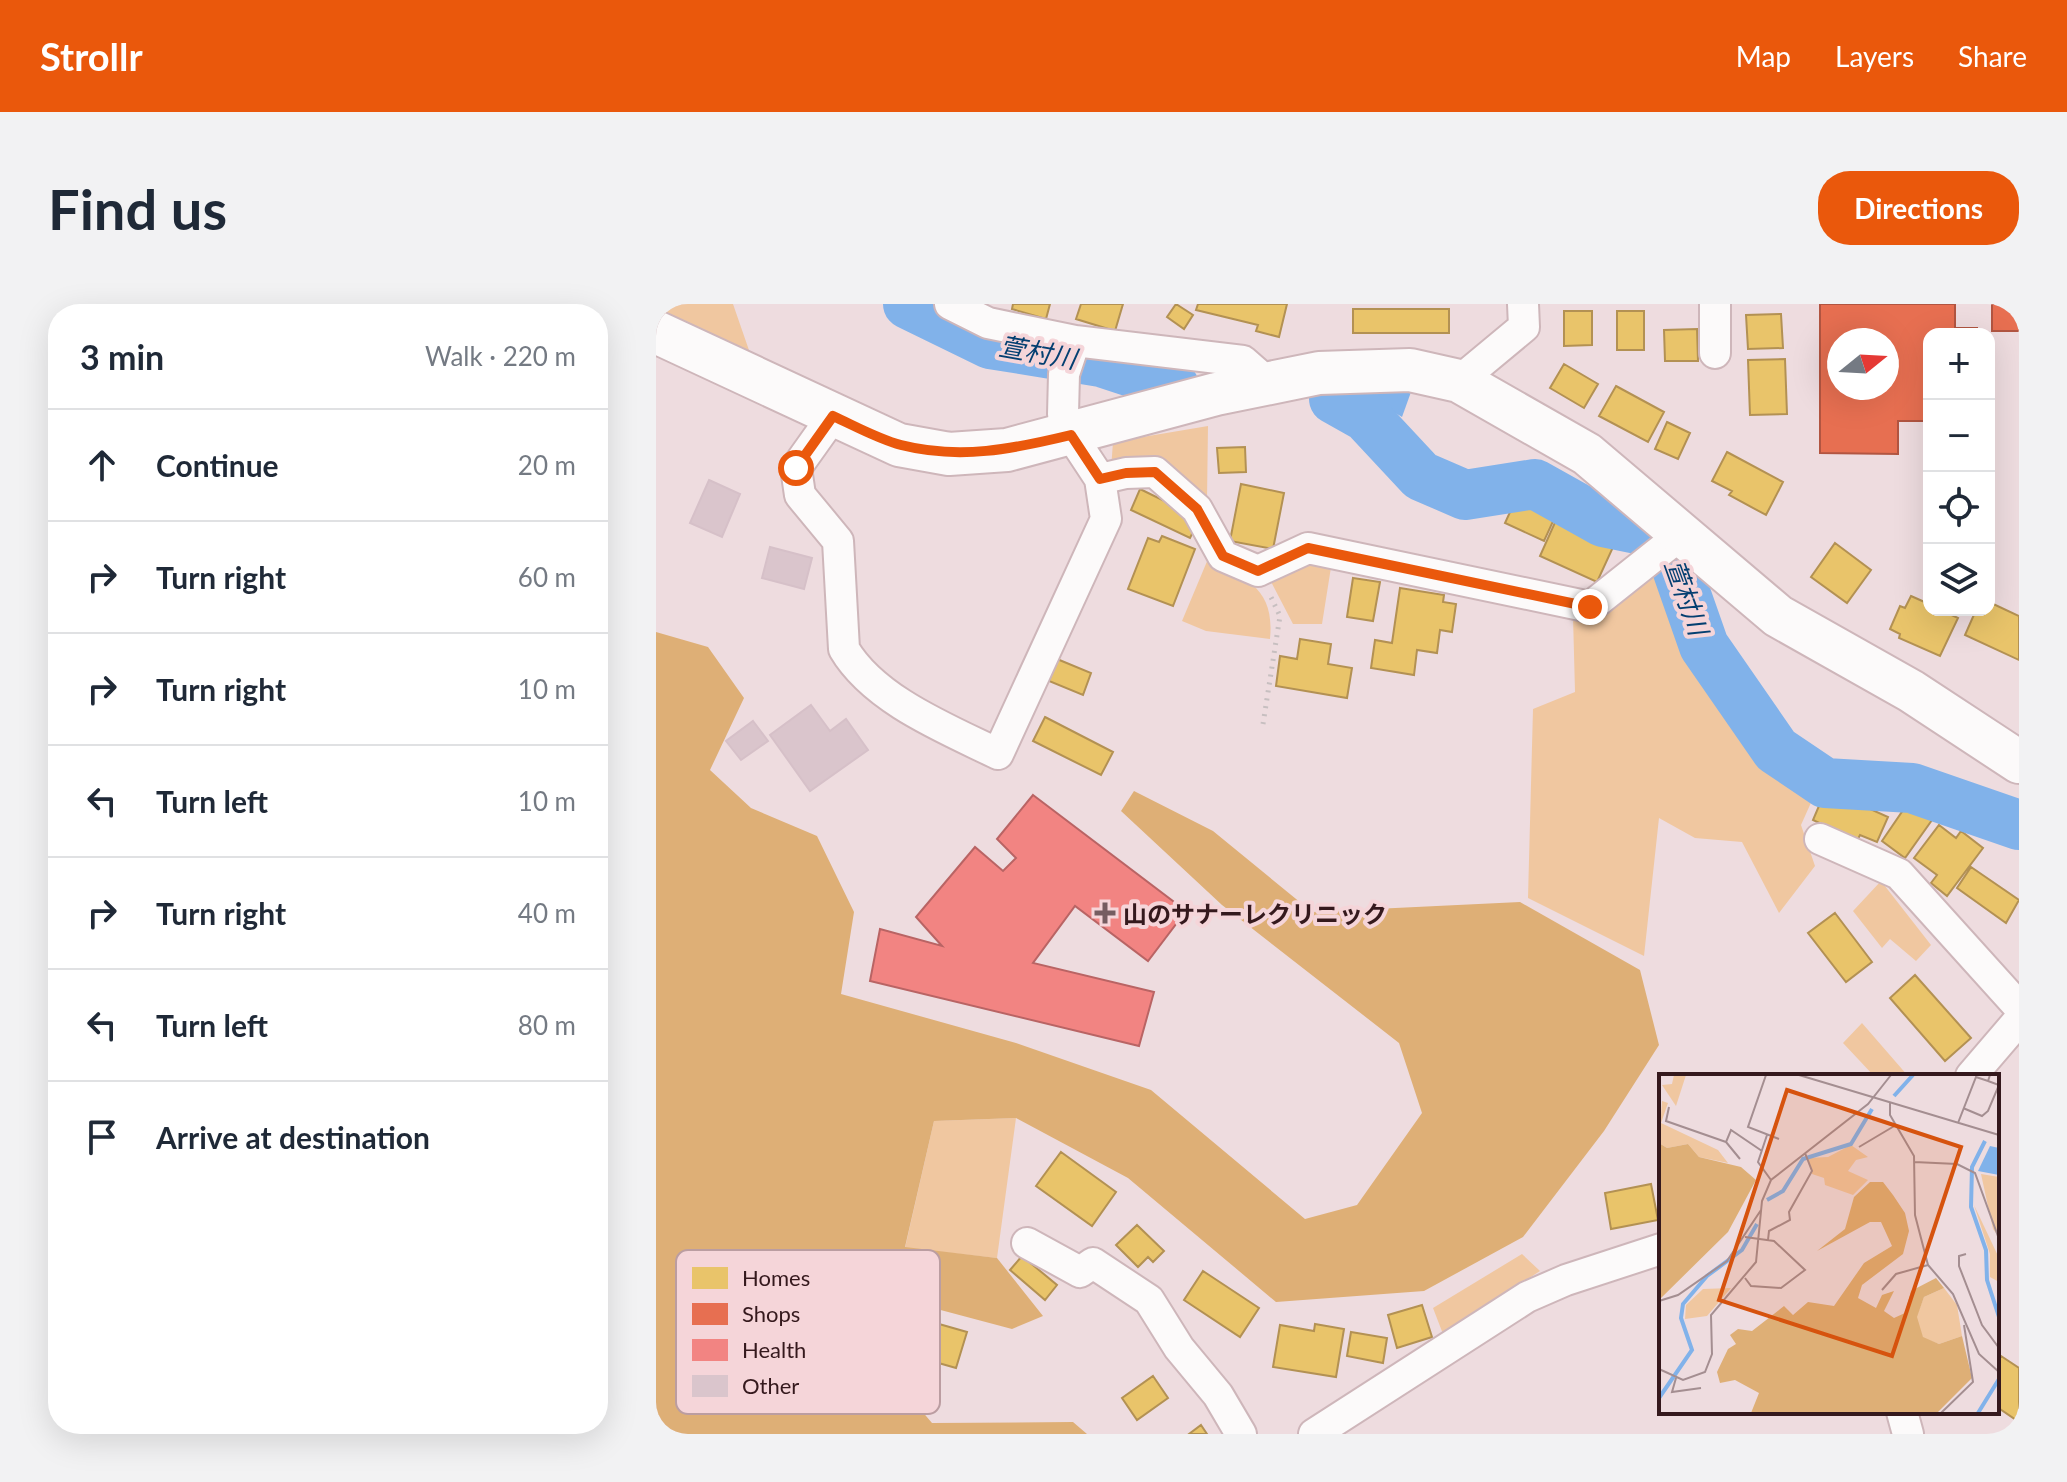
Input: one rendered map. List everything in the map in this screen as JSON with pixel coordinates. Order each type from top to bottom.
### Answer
[{"type":"street","points":[[950,304],[988,323],[1075,341],[1243,361],[1267,382]]},
{"type":"street","points":[[1459,381],[1524,327],[1523,304]]},
{"type":"street","points":[[1715,304],[1715,353]]},
{"type":"street","points":[[656,332],[899,445],[949,454],[1007,450],[1267,382],[1319,373],[1410,370],[1459,381],[1587,454],[1672,543],[1778,616],[1911,691],[2019,762]]},
{"type":"street","points":[[833,416],[796,468],[800,495],[838,541],[844,649],[852,662],[910,711],[998,754],[1106,519],[1100,479],[1071,435],[1063,414],[1064,374],[1075,341]]},
{"type":"street","points":[[1100,479],[1126,473],[1155,472],[1197,509],[1223,556],[1258,571],[1308,548],[1590,607],[1672,543]]},
{"type":"street","points":[[1820,839],[1899,874],[2019,1007]]},
{"type":"street","points":[[1973,1074],[2019,1020]]},
{"type":"street","points":[[1027,1243],[1080,1272],[1093,1263],[1149,1300],[1179,1348],[1218,1395],[1241,1434]]},
{"type":"street","points":[[1314,1434],[1527,1297],[1566,1280],[1659,1250]]},
{"type":"street","points":[[1903,1414],[1908,1434]]},
{"type":"path","points":[[1258,571],[1280,616],[1263,724]]},
{"type":"shaded area","points":[[656,304],[733,304],[751,356],[656,310]]},
{"type":"shaded area","points":[[1208,426],[1207,500],[1111,469],[1113,442]]},
{"type":"shaded area","points":[[1304,557],[1332,561],[1322,624],[1293,624],[1268,576]]},
{"type":"shaded area","points":[[1208,559],[1256,587],[1268,608],[1270,639],[1206,631],[1182,621]]},
{"type":"shaded area","points":[[1662,561],[1707,674],[1775,762],[1818,787],[1801,825],[1815,866],[1779,913],[1742,842],[1695,838],[1659,818],[1644,956],[1528,898],[1533,709],[1575,692],[1573,616]]},
{"type":"shaded area","points":[[656,632],[708,647],[744,698],[710,770],[751,808],[817,836],[854,912],[841,994],[1016,1043],[1151,1090],[1305,1219],[1357,1205],[1422,1113],[1399,1043],[1222,905],[1121,811],[1134,791],[1213,831],[1312,912],[1520,902],[1640,970],[1659,1045],[1604,1131],[1523,1237],[1424,1291],[1276,1302],[1128,1178],[1016,1118],[934,1121],[905,1247],[930,1250],[676,1250],[676,1414],[924,1414],[932,1423],[1073,1422],[1087,1434],[656,1434]]},
{"type":"shaded area","points":[[1881,881],[1931,945],[1916,961],[1890,939],[1882,948],[1853,911]]},
{"type":"shaded area","points":[[1862,1023],[1906,1074],[1872,1074],[1843,1043]]},
{"type":"shaded area","points":[[1016,1118],[997,1258],[905,1248],[934,1121]]},
{"type":"shaded area","points":[[940,1251],[997,1258],[1043,1316],[1012,1329],[940,1310]]},
{"type":"shaded area","points":[[1522,1254],[1540,1271],[1443,1334],[1433,1308]]},
{"type":"water","points":[[1371,388],[1411,392],[1402,417],[1368,397]]},
{"type":"building: Homes","points":[[1013,304],[1050,304],[1046,319],[1012,309]]},
{"type":"building: Homes","points":[[1081,304],[1123,304],[1115,331],[1076,319]]},
{"type":"building: Homes","points":[[1176,304],[1193,315],[1184,329],[1167,317]]},
{"type":"building: Homes","points":[[1198,304],[1287,304],[1279,337],[1256,331],[1258,325],[1196,310]]},
{"type":"building: Homes","points":[[1353,309],[1449,309],[1449,333],[1353,333]]},
{"type":"building: Homes","points":[[1564,311],[1592,311],[1592,345],[1564,346]]},
{"type":"building: Homes","points":[[1617,311],[1644,311],[1644,350],[1617,350]]},
{"type":"building: Homes","points":[[1781,314],[1783,348],[1748,349],[1746,315]]},
{"type":"building: Homes","points":[[1697,329],[1698,361],[1665,361],[1664,330]]},
{"type":"building: Homes","points":[[1785,359],[1787,414],[1750,415],[1748,360]]},
{"type":"building: Homes","points":[[1564,364],[1598,384],[1584,408],[1550,388]]},
{"type":"building: Homes","points":[[1616,386],[1664,412],[1648,442],[1599,416]]},
{"type":"building: Homes","points":[[1667,422],[1690,433],[1678,459],[1655,449]]},
{"type":"building: Homes","points":[[1245,447],[1246,472],[1219,473],[1217,448]]},
{"type":"building: Homes","points":[[1727,452],[1783,482],[1766,515],[1729,495],[1732,491],[1712,481]]},
{"type":"building: Homes","points":[[1241,484],[1284,493],[1273,549],[1230,541]]},
{"type":"building: Homes","points":[[1140,489],[1181,509],[1198,522],[1190,538],[1131,510]]},
{"type":"building: Homes","points":[[1516,499],[1555,517],[1544,541],[1505,523]]},
{"type":"building: Homes","points":[[1557,518],[1614,545],[1597,582],[1540,556]]},
{"type":"building: Homes","points":[[1162,536],[1195,549],[1173,606],[1128,589],[1148,538],[1159,542]]},
{"type":"building: Homes","points":[[1835,543],[1871,570],[1847,603],[1811,577]]},
{"type":"building: Homes","points":[[1353,578],[1380,582],[1373,621],[1347,617]]},
{"type":"building: Homes","points":[[1400,588],[1444,595],[1443,602],[1456,604],[1452,632],[1440,630],[1437,653],[1417,650],[1414,675],[1371,668],[1375,640],[1392,643]]},
{"type":"building: Homes","points":[[1911,596],[1923,601],[1923,616],[1958,618],[1940,656],[1899,638],[1900,634],[1890,629],[1900,606],[1905,608]]},
{"type":"building: Homes","points":[[1995,605],[2019,616],[2019,660],[1965,635],[1973,616],[1995,616]]},
{"type":"building: Homes","points":[[1300,639],[1331,644],[1328,664],[1352,668],[1347,698],[1276,686],[1280,656],[1297,659]]},
{"type":"building: Homes","points":[[1057,659],[1091,673],[1083,695],[1049,681]]},
{"type":"building: Homes","points":[[1045,717],[1113,752],[1101,775],[1033,741]]},
{"type":"building: Homes","points":[[1824,794],[1835,799],[1837,794],[1888,817],[1877,842],[1860,835],[1857,841],[1813,820]]},
{"type":"building: Homes","points":[[1908,803],[1932,820],[1905,858],[1882,841]]},
{"type":"building: Homes","points":[[1939,825],[1956,838],[1961,831],[1983,848],[1947,896],[1931,883],[1937,875],[1914,858]]},
{"type":"building: Homes","points":[[1971,867],[2019,900],[2006,923],[1957,888]]},
{"type":"building: Homes","points":[[1835,913],[1872,962],[1846,982],[1808,933]]},
{"type":"building: Homes","points":[[1915,975],[1971,1038],[1945,1061],[1890,998]]},
{"type":"building: Homes","points":[[1061,1152],[1116,1192],[1092,1226],[1036,1186]]},
{"type":"building: Homes","points":[[1651,1184],[1658,1220],[1611,1229],[1605,1193]]},
{"type":"building: Homes","points":[[1137,1225],[1164,1251],[1153,1262],[1148,1257],[1138,1267],[1116,1245]]},
{"type":"building: Homes","points":[[1022,1256],[1057,1285],[1045,1300],[1010,1270]]},
{"type":"building: Homes","points":[[1203,1271],[1259,1308],[1240,1337],[1184,1300]]},
{"type":"building: Homes","points":[[1422,1305],[1432,1337],[1397,1348],[1388,1315]]},
{"type":"building: Homes","points":[[940,1324],[967,1332],[956,1368],[940,1363]]},
{"type":"building: Homes","points":[[1315,1324],[1344,1329],[1336,1377],[1273,1367],[1280,1325],[1314,1331]]},
{"type":"building: Homes","points":[[1351,1332],[1387,1338],[1383,1363],[1347,1356]]},
{"type":"building: Homes","points":[[2001,1356],[2019,1368],[2019,1422],[1999,1408]]},
{"type":"building: Homes","points":[[1153,1376],[1168,1398],[1137,1420],[1122,1398]]},
{"type":"building: Homes","points":[[1201,1425],[1207,1434],[1189,1434]]},
{"type":"building: Shops","points":[[1820,304],[1955,304],[1955,328],[1923,328],[1923,421],[1898,421],[1898,454],[1820,453]]},
{"type":"building: Shops","points":[[1992,304],[2019,304],[2019,331],[1995,331],[1992,328]]},
{"type":"building: Health","points":[[1033,795],[1186,911],[1148,961],[1075,906],[1033,963],[1154,992],[1139,1046],[870,981],[880,929],[942,946],[916,917],[975,847],[1003,871],[1016,858],[997,839]]},
{"type":"building: Other","points":[[709,480],[740,494],[722,537],[690,523]]},
{"type":"building: Other","points":[[770,547],[812,558],[804,589],[762,578]]},
{"type":"building: Other","points":[[811,705],[830,731],[846,719],[868,750],[810,791],[770,735]]},
{"type":"building: Other","points":[[753,721],[768,741],[741,760],[726,741]]},
{"type":"waterway","name":"萱村川","points":[[908,304],[990,344],[1101,362],[1174,386]]},
{"type":"waterway","name":"萱村川","points":[[1334,399],[1366,417],[1421,476],[1465,495],[1535,484],[1603,522],[1647,531],[1670,549],[1704,646],[1776,750],[1825,783],[1912,788],[2019,825]]},
{"type":"place","name":"山のサナーレクリニック","points":[[1105,913]]},
{"type":"route","points":[[796,468],[833,416],[899,445],[949,454],[1007,450],[1071,435],[1100,479],[1126,473],[1155,472],[1197,509],[1223,556],[1258,571],[1308,548],[1590,607]]}]
